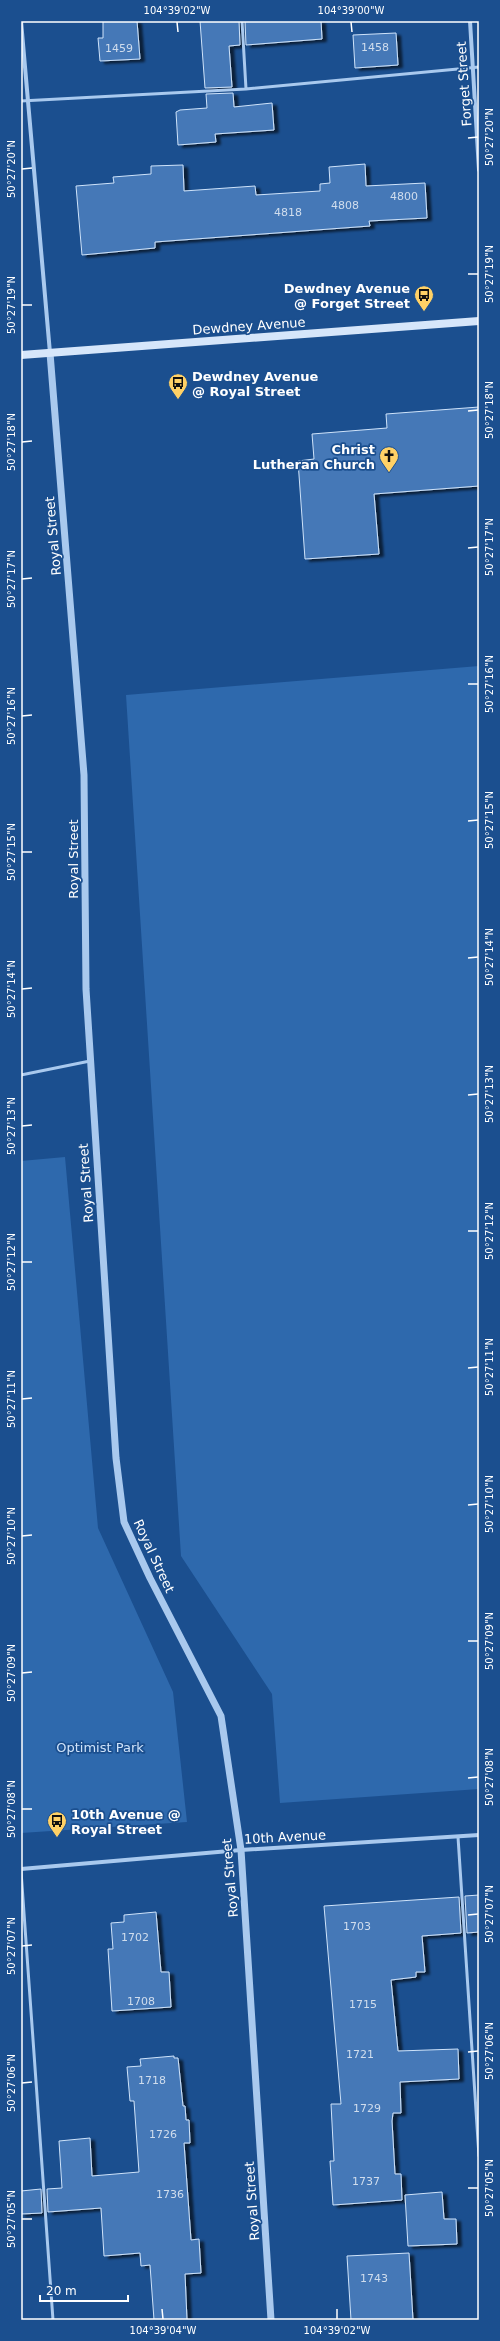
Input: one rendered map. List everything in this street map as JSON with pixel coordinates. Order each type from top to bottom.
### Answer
[{"type":"main road","name":"Dewdney Avenue","points":[[21,355],[479,321]]},
{"type":"street","name":"Royal Street","points":[[21,21],[50,353],[84,775],[86,989],[116,1458],[124,1522],[150,1578],[221,1716],[241,1850],[271,2320]]},
{"type":"street","name":"Forget Street","points":[[470,21],[479,170]]},
{"type":"street","name":"10th Avenue","points":[[21,1870],[241,1850],[479,1835]]},
{"type":"lane","points":[[242,21],[246,89]]},
{"type":"lane","points":[[21,101],[246,89],[479,67]]},
{"type":"lane","points":[[21,1075],[90,1061]]},
{"type":"lane","points":[[458,1837],[479,2156]]},
{"type":"lane","points":[[21,1870],[53,2320]]},
{"type":"green space","points":[[479,666],[479,1789],[280,1803],[272,1694],[181,1556],[126,695]]},
{"type":"green space","name":"Optimist Park","points":[[65,1157],[98,1528],[173,1692],[187,1822],[21,1833],[21,1161]]},
{"type":"building","points":[[103,21],[137,21],[140,59],[100,61],[98,38],[103,38]]},
{"type":"building","points":[[200,21],[239,21],[240,45],[229,46],[232,87],[205,88]]},
{"type":"building","points":[[245,21],[321,21],[322,39],[246,45]]},
{"type":"building","points":[[396,33],[398,65],[355,68],[353,35]]},
{"type":"building","points":[[233,93],[234,107],[272,103],[274,130],[215,134],[216,142],[178,145],[176,112],[180,110],[207,108],[206,94]]},
{"type":"building","points":[[365,164],[366,186],[425,183],[427,218],[369,221],[370,226],[155,242],[155,248],[82,255],[76,186],[114,183],[113,177],[151,174],[151,166],[183,165],[184,191],[255,186],[256,195],[320,191],[320,184],[330,183],[329,167]]},
{"type":"building","name":"Christ Lutheran Church","points":[[479,407],[479,486],[374,494],[379,554],[305,559],[298,461],[314,459],[312,434],[387,428],[386,414]]},
{"type":"building","points":[[479,1895],[479,1932],[467,1933],[465,1896]]},
{"type":"building","points":[[459,1897],[461,1933],[422,1936],[425,1972],[416,1972],[416,1977],[391,1980],[398,2051],[458,2049],[459,2079],[400,2082],[401,2113],[393,2113],[392,2121],[395,2174],[401,2174],[402,2200],[333,2205],[330,2161],[334,2161],[331,2104],[341,2104],[324,1906]]},
{"type":"building","points":[[156,1912],[161,1972],[169,1972],[171,2007],[112,2011],[108,1949],[113,1949],[111,1923],[124,1922],[124,1915]]},
{"type":"building","points":[[174,2056],[174,2058],[178,2058],[183,2106],[185,2106],[186,2120],[189,2120],[190,2143],[184,2143],[191,2240],[199,2239],[201,2273],[185,2274],[187,2320],[154,2320],[150,2265],[141,2266],[140,2253],[104,2256],[101,2208],[48,2212],[47,2189],[62,2188],[59,2141],[90,2138],[92,2176],[139,2172],[134,2101],[130,2101],[127,2067],[141,2066],[140,2059]]},
{"type":"building","points":[[41,2189],[42,2213],[21,2214],[21,2191]]},
{"type":"building","points":[[442,2192],[444,2219],[456,2219],[457,2244],[408,2246],[405,2195]]},
{"type":"building","points":[[409,2253],[413,2320],[351,2320],[347,2256]]},
{"type":"place","name":"Dewdney Avenue @ Forget Street","points":[[424,312]]},
{"type":"place","name":"Dewdney Avenue @ Royal Street","points":[[178,400]]},
{"type":"place","name":"Christ Lutheran Church","points":[[389,473]]},
{"type":"place","name":"10th Avenue @ Royal Street","points":[[57,1838]]}]
